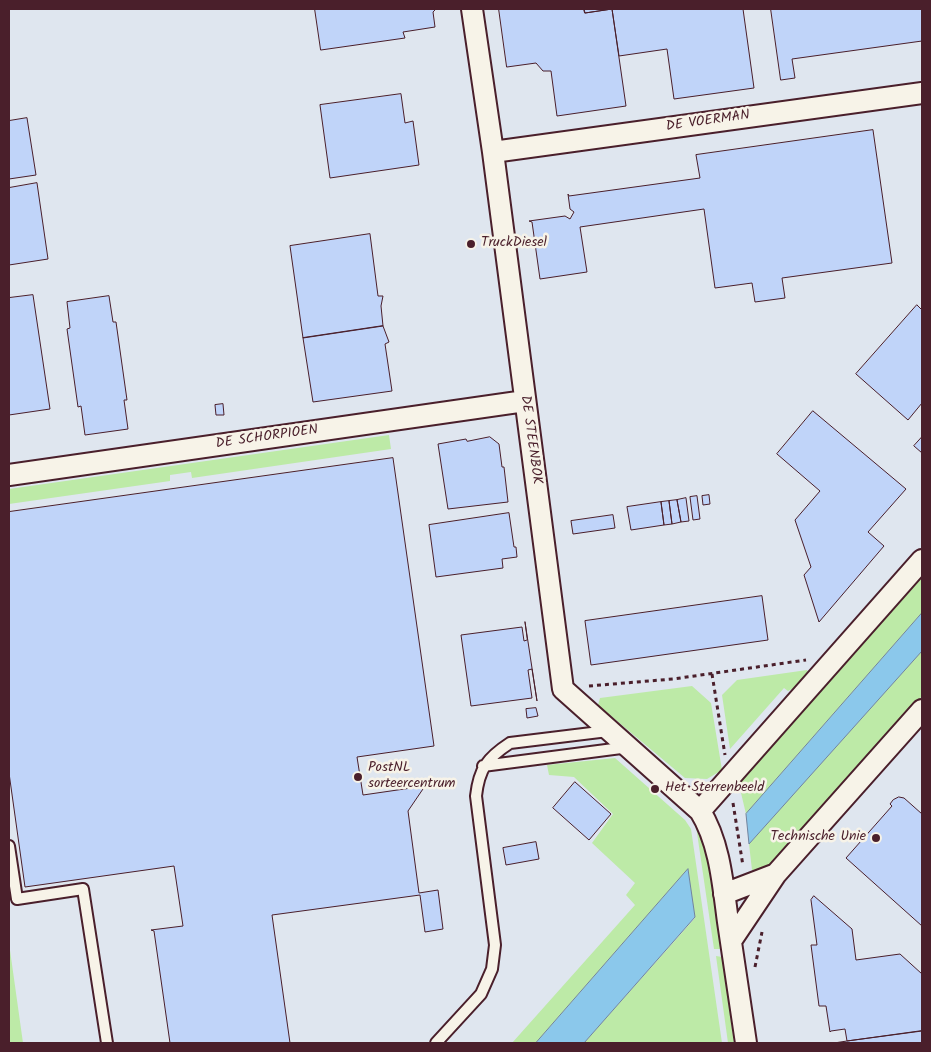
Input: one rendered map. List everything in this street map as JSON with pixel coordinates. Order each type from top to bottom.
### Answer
[{"type":"street","name":"DE STEENBOK","points":[[472,9],[493,152],[563,689]]},
{"type":"street","name":"DE VOERMAN","points":[[493,152],[922,92]]},
{"type":"street","name":"DE SCHORPIOEN","points":[[9,475],[525,401]]},
{"type":"street","points":[[700,811],[922,560]]},
{"type":"street","points":[[563,689],[700,811],[708,823],[714,840],[724,894],[746,1043]]},
{"type":"street","points":[[731,941],[776,874],[922,710]]},
{"type":"street","points":[[724,894],[776,874]]},
{"type":"lane","points":[[436,1043],[481,994],[492,970],[495,945],[476,796],[483,766],[497,751],[510,743],[610,730]]},
{"type":"lane","points":[[483,766],[630,747]]},
{"type":"lane","points":[[9,846],[17,899],[83,889],[107,1043]]},
{"type":"path","points":[[563,689],[673,679],[805,661],[810,658]]},
{"type":"path","points":[[755,970],[763,926]]},
{"type":"shaded area","points":[[9,9],[922,9],[922,1043],[16,1043],[9,999]]},
{"type":"green space","points":[[389,435],[391,449],[192,478],[191,472],[170,475],[170,481],[9,504],[9,489]]},
{"type":"green space","points":[[922,568],[922,613],[746,814],[737,776]]},
{"type":"green space","points":[[922,651],[922,696],[770,866],[762,870],[752,870],[749,844]]},
{"type":"green space","points":[[807,670],[810,675],[807,681],[788,691],[784,688],[730,749],[722,695],[737,680]]},
{"type":"green space","points":[[692,686],[711,703],[722,770],[707,779],[685,778],[598,705],[600,698]]},
{"type":"green space","points":[[615,758],[685,820],[691,829],[722,1043],[584,1043],[695,918],[688,869],[536,1043],[512,1043],[635,905],[626,895],[635,883],[592,843],[613,814],[574,777],[549,775],[547,765]]},
{"type":"green space","points":[[696,826],[707,856],[721,949],[714,949]]},
{"type":"green space","points":[[9,943],[23,1043],[9,1043]]},
{"type":"green space","points":[[716,956],[722,957],[734,1043],[728,1043]]},
{"type":"water","points":[[922,613],[922,651],[749,844],[746,814]]},
{"type":"water","points":[[688,869],[695,917],[584,1043],[536,1043]]},
{"type":"building","points":[[315,9],[436,9],[433,12],[435,27],[403,32],[405,38],[321,50]]},
{"type":"building","points":[[499,9],[584,9],[585,13],[612,9],[626,106],[557,116],[551,71],[543,71],[536,63],[507,67]]},
{"type":"building","points":[[584,9],[612,9],[585,13]]},
{"type":"building","points":[[612,9],[743,9],[754,88],[674,99],[667,49],[619,56]]},
{"type":"building","points":[[771,9],[922,9],[922,41],[792,59],[795,78],[781,80]]},
{"type":"building","points":[[401,94],[405,123],[413,121],[419,165],[330,178],[320,105]]},
{"type":"building","points":[[27,118],[36,175],[9,179],[9,121]]},
{"type":"building","points":[[873,130],[892,263],[782,278],[785,298],[755,302],[752,283],[715,288],[704,209],[580,227],[587,272],[540,279],[532,222],[529,221],[565,216],[570,219],[574,212],[570,209],[568,194],[569,196],[700,178],[696,155]]},
{"type":"building","points":[[37,183],[48,259],[9,265],[9,188]]},
{"type":"building","points":[[370,234],[378,296],[383,296],[381,306],[383,326],[303,338],[290,246]]},
{"type":"building","points":[[33,295],[50,409],[9,415],[9,298]]},
{"type":"building","points":[[109,296],[113,322],[116,322],[127,400],[124,400],[128,429],[85,435],[81,406],[78,407],[67,329],[70,328],[67,302]]},
{"type":"building","points":[[917,305],[922,310],[922,403],[908,420],[856,374]]},
{"type":"building","points":[[383,326],[389,342],[385,344],[392,391],[313,402],[303,338]]},
{"type":"building","points":[[223,404],[224,415],[216,415],[215,405]]},
{"type":"building","points":[[813,411],[906,489],[868,532],[884,546],[819,622],[804,575],[811,567],[795,520],[820,491],[777,454]]},
{"type":"building","points":[[490,437],[499,444],[508,502],[448,509],[438,444]]},
{"type":"building","points":[[922,437],[922,453],[914,446]]},
{"type":"building","points":[[393,458],[434,746],[357,757],[363,795],[425,786],[408,811],[419,893],[438,890],[443,929],[425,932],[420,895],[272,915],[290,1043],[170,1043],[154,931],[151,930],[183,926],[174,866],[25,887],[9,773],[9,512]]},
{"type":"building","points":[[709,495],[710,504],[703,505],[702,496]]},
{"type":"building","points":[[697,496],[700,519],[693,520],[690,497]]},
{"type":"building","points":[[686,498],[689,521],[681,522],[677,500]]},
{"type":"building","points":[[677,500],[681,522],[672,524],[669,501]]},
{"type":"building","points":[[669,501],[672,524],[664,525],[661,502]]},
{"type":"building","points":[[661,502],[664,525],[631,530],[627,507]]},
{"type":"building","points":[[509,513],[517,557],[502,559],[503,568],[436,577],[429,525]]},
{"type":"building","points":[[613,515],[615,528],[573,534],[571,521]]},
{"type":"building","points":[[762,596],[768,640],[591,665],[585,621]]},
{"type":"building","points":[[525,622],[537,701],[532,669],[528,670],[532,698],[471,706],[461,635],[522,627],[524,641],[527,640]]},
{"type":"building","points":[[536,708],[538,716],[527,718],[526,709]]},
{"type":"building","points":[[575,782],[611,814],[589,840],[553,808]]},
{"type":"building","points":[[899,797],[904,798],[922,814],[922,926],[846,858],[892,806],[890,804],[893,800]]},
{"type":"building","points":[[536,842],[539,859],[506,865],[503,848]]},
{"type":"building","points":[[814,896],[852,929],[856,960],[900,954],[922,974],[922,1031],[847,1041],[845,1029],[830,1032],[826,1006],[819,1006],[811,945],[817,945],[811,900]]},
{"type":"building","points":[[922,1031],[922,1043],[834,1043],[847,1041]]},
{"type":"place","name":"TruckDiesel","points":[[471,244]]},
{"type":"place","name":"PostNL sorteercentrum","points":[[358,777]]},
{"type":"place","name":"Het Sterrenbeeld","points":[[655,789]]},
{"type":"place","name":"Technische Unie","points":[[876,838]]}]
